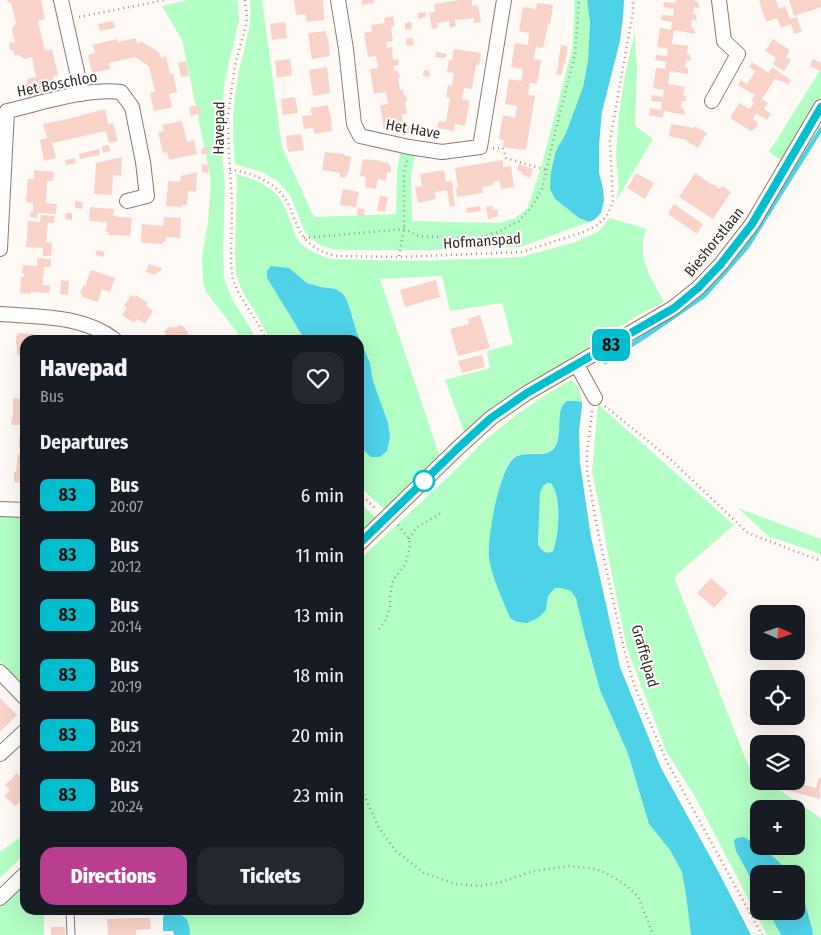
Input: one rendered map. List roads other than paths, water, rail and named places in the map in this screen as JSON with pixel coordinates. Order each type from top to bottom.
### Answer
[{"type":"street","points":[[62,0],[82,94]]},
{"type":"street","name":"Het Have","points":[[338,0],[346,49],[354,124],[360,136],[442,152],[480,147],[504,0]]},
{"type":"street","points":[[712,101],[738,54],[724,41],[718,0]]},
{"type":"street","name":"Het Boschloo","points":[[0,249],[4,107],[82,94],[110,91],[121,92],[132,107],[148,196],[127,201]]},
{"type":"street","name":"Bieshorstlaan","points":[[364,539],[491,418],[527,393],[674,308],[698,288],[720,265],[752,224],[821,107]]},
{"type":"street","points":[[0,314],[61,319],[87,325],[105,335]]},
{"type":"street","points":[[577,365],[595,398]]},
{"type":"street","points":[[0,508],[20,510]]},
{"type":"street","points":[[0,672],[20,693]]},
{"type":"street","points":[[0,754],[20,736]]},
{"type":"street","points":[[0,898],[20,879]]},
{"type":"lane","points":[[70,915],[71,935]]},
{"type":"water","points":[[587,0],[624,0],[620,41],[602,112],[599,173],[604,200],[601,213],[589,222],[579,218],[555,199],[550,189],[551,172],[556,151],[566,133],[583,87],[588,61],[590,22]]},
{"type":"water","points":[[271,266],[289,268],[307,283],[336,289],[342,293],[349,306],[358,335],[302,335],[267,278],[267,271]]},
{"type":"water","points":[[364,349],[388,423],[390,437],[387,451],[380,457],[371,457],[364,451]]},
{"type":"water","points":[[567,401],[582,402],[579,431],[580,463],[591,537],[620,667],[661,768],[751,935],[691,935],[682,872],[670,850],[649,824],[628,754],[600,690],[576,598],[571,591],[555,588],[548,596],[546,610],[538,618],[527,623],[517,622],[510,618],[495,580],[489,557],[490,535],[495,505],[503,477],[513,459],[518,456],[546,453],[555,447],[558,442],[563,405]],"holes":[[[551,483],[557,497],[558,526],[553,551],[548,553],[538,544],[540,493],[543,486]]]},
{"type":"water","points":[[744,837],[750,841],[750,855],[770,855],[783,865],[750,865],[750,877],[736,851],[734,840]]},
{"type":"water","points":[[805,903],[813,935],[781,935],[773,920],[805,920]]},
{"type":"water","points":[[164,915],[181,915],[186,918],[190,935],[174,935],[173,931],[163,931]]},
{"type":"waterway","points":[[605,362],[704,296],[747,247],[821,129]]}]
